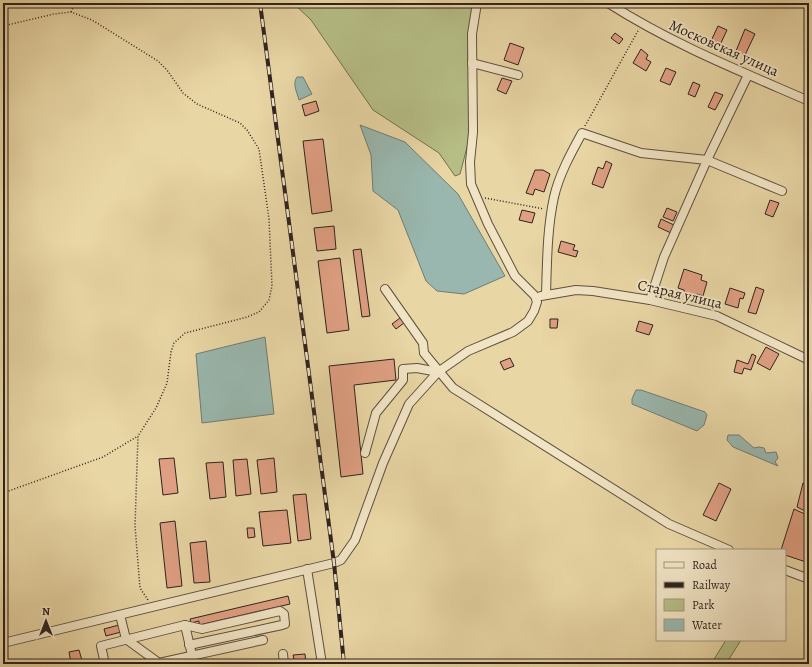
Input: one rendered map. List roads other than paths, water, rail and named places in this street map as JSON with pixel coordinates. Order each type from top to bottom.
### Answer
[{"type":"street","points":[[3,643],[342,560],[354,540],[383,463],[409,404],[438,372],[468,351],[513,332],[528,321],[537,302],[535,296],[515,276],[475,196],[471,184],[470,162],[474,132],[472,34],[477,3]]},
{"type":"street","name":"Московская улица","points":[[608,3],[641,25],[681,46],[809,101]]},
{"type":"street","points":[[472,63],[518,75]]},
{"type":"street","points":[[650,300],[664,257],[707,160],[748,75]]},
{"type":"street","points":[[546,295],[547,257],[554,196],[569,156],[582,133],[641,153],[707,160],[782,191]]},
{"type":"street","points":[[386,289],[423,343],[424,353],[438,372],[453,388],[669,524],[727,549]]},
{"type":"street","name":"Старая улица","points":[[535,296],[576,290],[593,291],[650,300],[717,316],[809,360]]},
{"type":"street","points":[[365,453],[376,413],[402,380],[403,368],[417,368],[438,372]]},
{"type":"street","points":[[307,569],[322,664]]},
{"type":"street","points":[[786,570],[809,579]]},
{"type":"street","points":[[105,664],[101,646],[126,639],[185,625],[202,629],[280,611],[284,614],[285,624],[282,625],[189,645]]},
{"type":"street","points":[[120,615],[126,639],[159,663],[263,640]]},
{"type":"street","points":[[185,625],[194,664]]},
{"type":"street","points":[[283,654],[284,664]]},
{"type":"water","points":[[297,77],[303,77],[312,94],[299,100],[295,85]]},
{"type":"water","points":[[360,125],[405,142],[458,194],[505,276],[464,294],[437,291],[426,281],[398,210],[373,191],[371,155]]},
{"type":"water","points":[[265,337],[274,414],[202,423],[196,354]]},
{"type":"water","points":[[636,390],[641,390],[705,412],[707,415],[704,425],[697,431],[632,404],[632,399]]},
{"type":"water","points":[[728,435],[739,435],[754,448],[764,448],[766,453],[776,452],[778,458],[775,462],[778,466],[733,447],[727,440]]},
{"type":"railway","points":[[260,3],[334,563],[344,664]]}]
